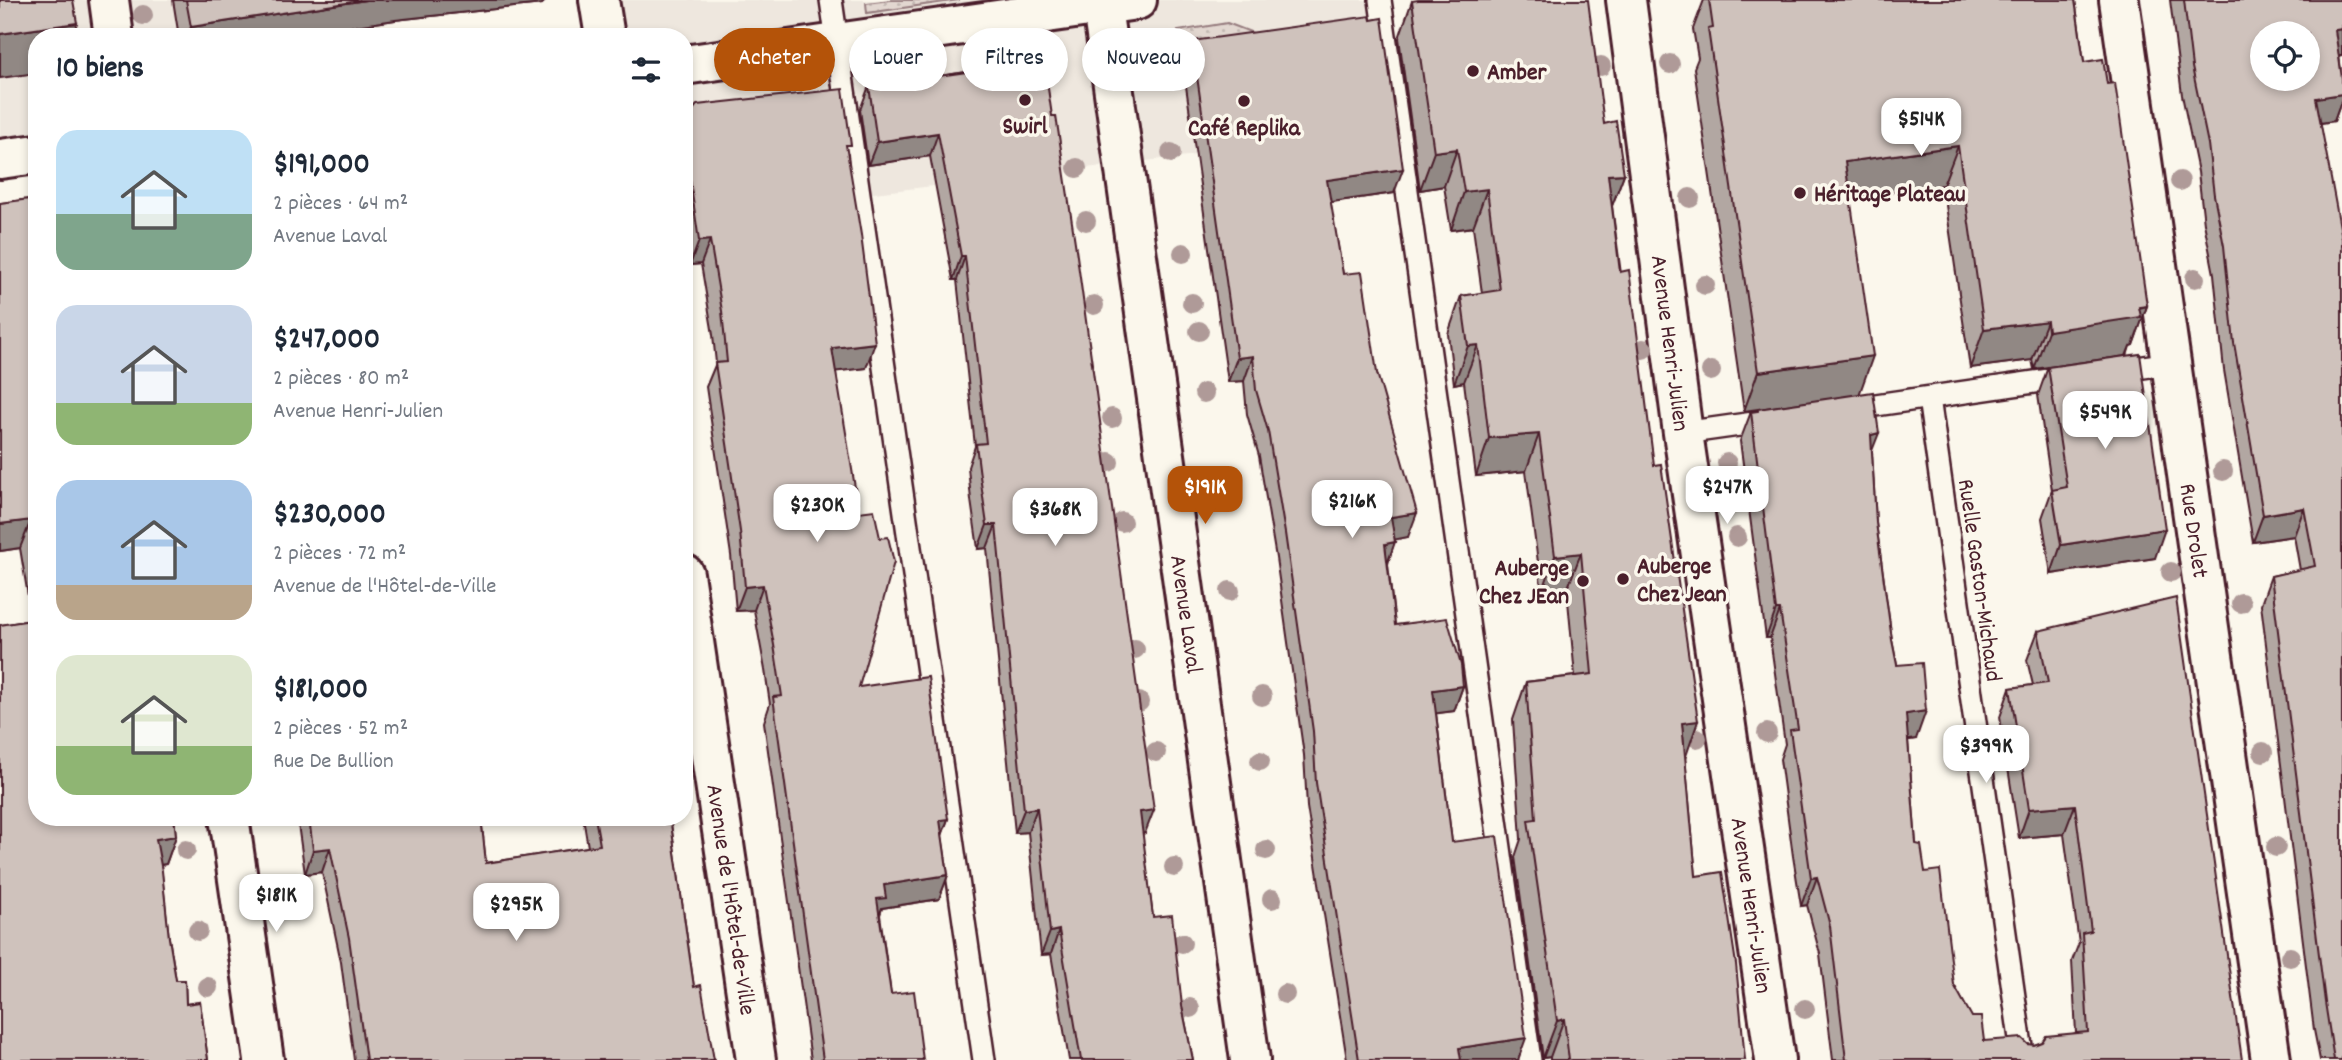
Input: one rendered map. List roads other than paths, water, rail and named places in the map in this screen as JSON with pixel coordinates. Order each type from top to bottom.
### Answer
[{"type":"street","points":[[109,0],[113,28]]},
{"type":"street","points":[[599,0],[604,28]]},
{"type":"street","name":"Avenue Henri-Julien","points":[[1626,0],[1684,433],[1775,1060]]},
{"type":"street","name":"Rue Drolet","points":[[2119,0],[2271,1060]]},
{"type":"street","points":[[693,64],[1114,2]]},
{"type":"street","name":"Avenue Laval","points":[[1114,2],[1250,1060]]},
{"type":"street","points":[[0,159],[28,155]]},
{"type":"street","name":"Avenue de l'Hôtel-de-Ville","points":[[693,635],[756,1060]]},
{"type":"street","points":[[230,826],[264,1060]]},
{"type":"lane","points":[[831,0],[984,1060]]},
{"type":"lane","points":[[1380,0],[1530,1060]]},
{"type":"lane","points":[[1833,411],[2172,363]]},
{"type":"lane","name":"Ruelle Gaston-Michaud","points":[[1929,398],[2023,1060]]},
{"type":"lane","points":[[1684,433],[1793,417]]},
{"type":"place","name":"Amber","points":[[1473,71]]},
{"type":"place","name":"Swirl","points":[[1025,100]]},
{"type":"place","name":"Café Replika","points":[[1244,101]]},
{"type":"place","name":"Héritage Plateau","points":[[1800,193]]},
{"type":"place","name":"Auberge Chez Jean","points":[[1623,579]]},
{"type":"place","name":"Auberge Chez JEan","points":[[1583,581]]}]
